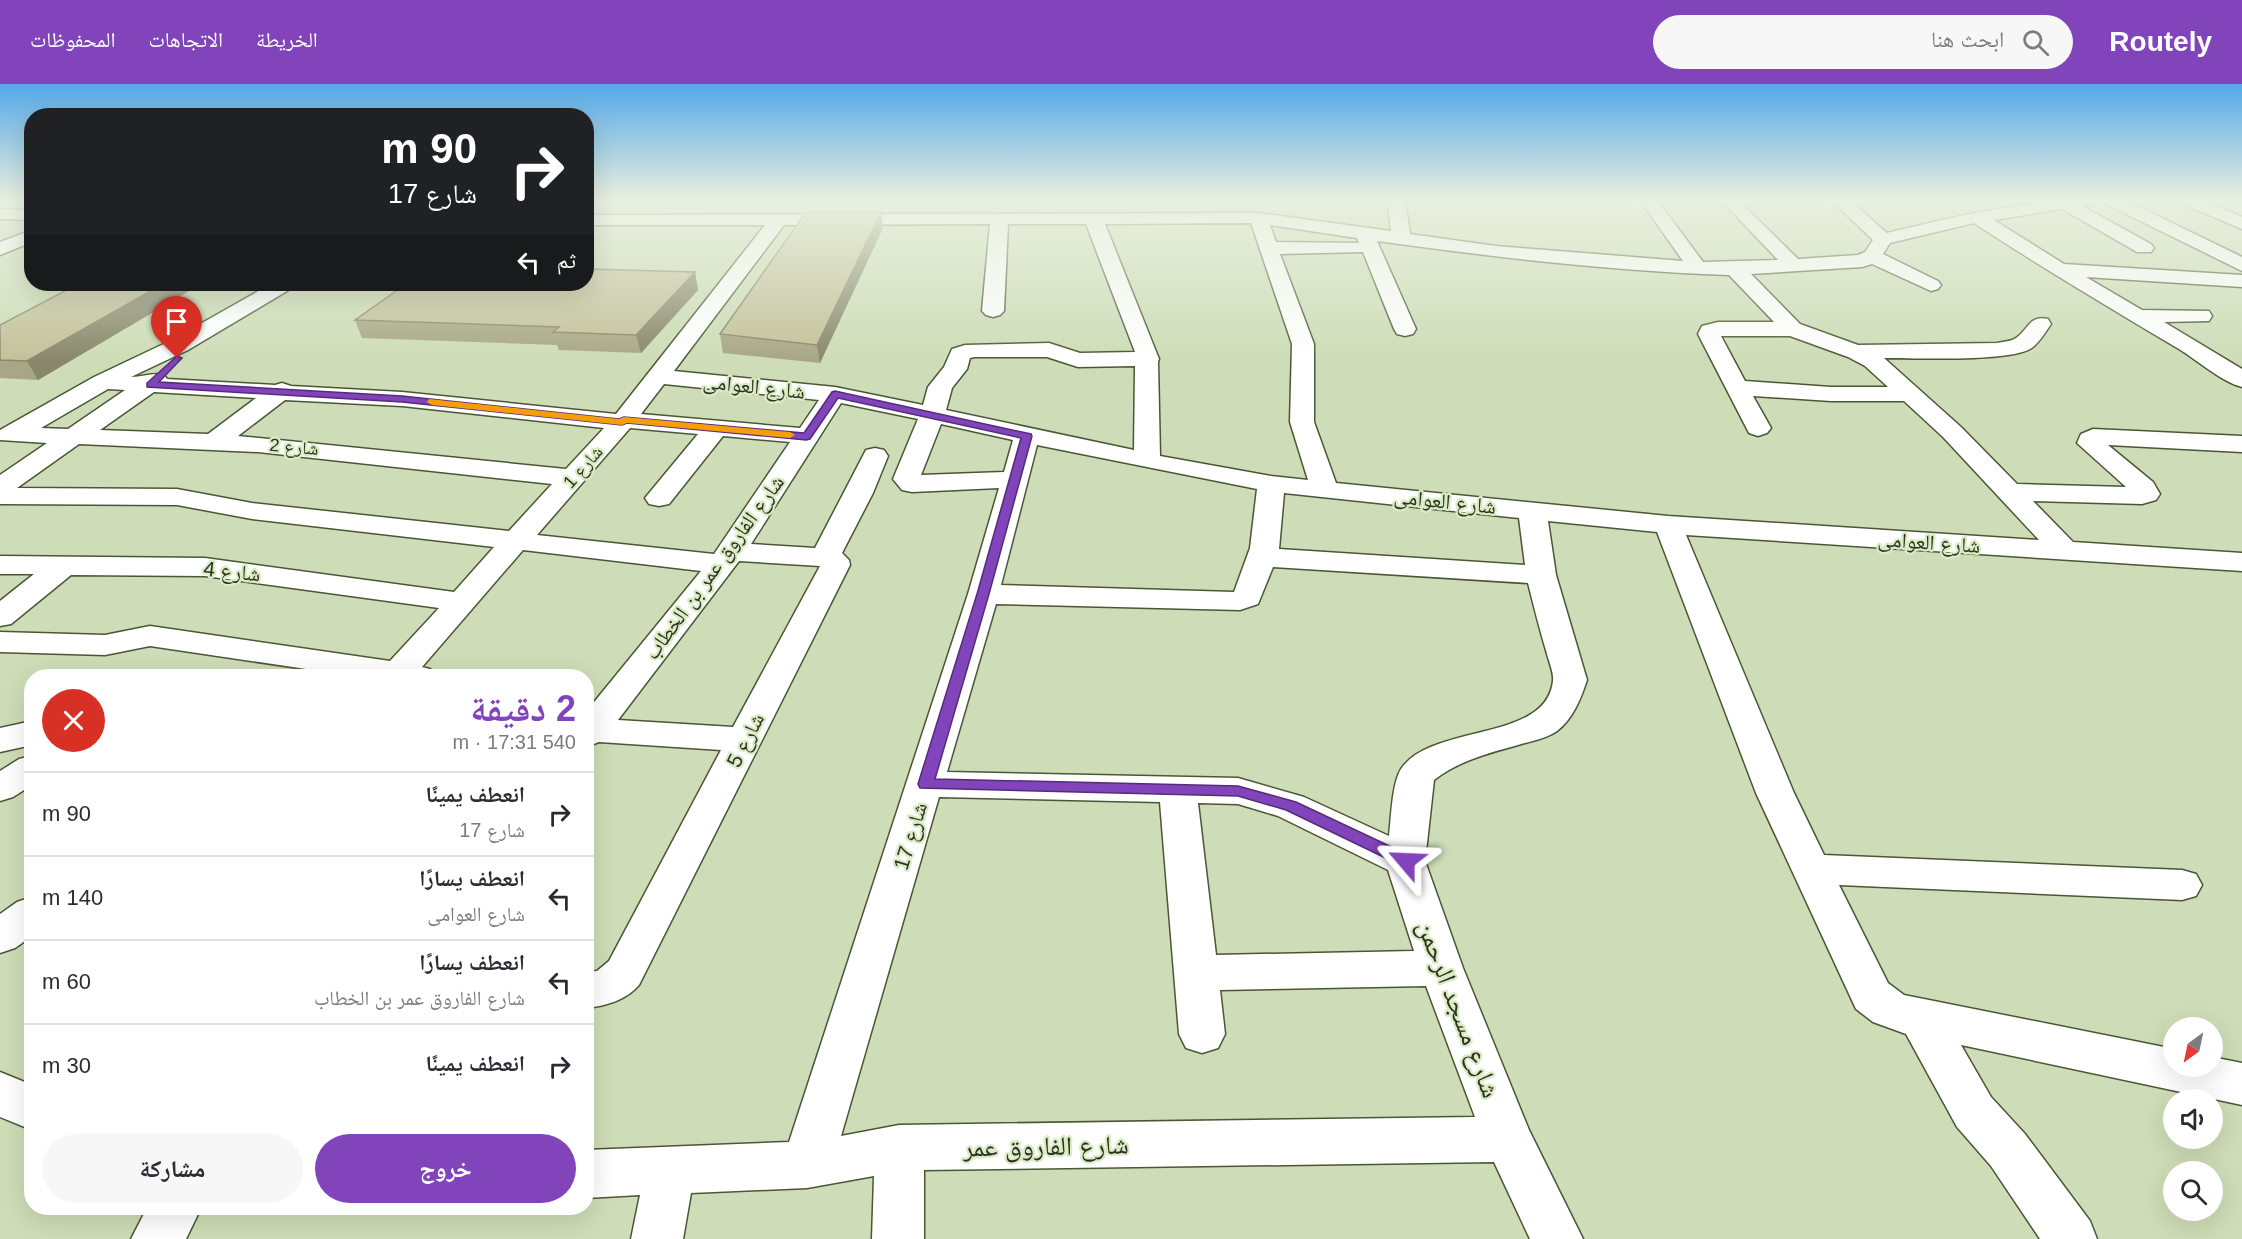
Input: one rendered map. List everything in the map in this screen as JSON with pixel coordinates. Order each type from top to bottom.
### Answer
[{"type":"street","name":"شارع 1","points":[[412,669],[462,602],[623,421],[747,254]]},
{"type":"street","points":[[993,311],[995,254]]},
{"type":"street","points":[[1108,254],[1143,340],[1148,360],[1147,461]]},
{"type":"street","points":[[1270,254],[1303,344],[1302,422],[1325,489]]},
{"type":"street","points":[[1374,254],[1405,329]]},
{"type":"street","points":[[1514,254],[1698,269],[1736,269],[1862,261],[1870,254]]},
{"type":"street","points":[[1687,254],[1698,269]]},
{"type":"street","points":[[1782,254],[1793,265]]},
{"type":"street","points":[[1887,254],[1931,285]]},
{"type":"street","points":[[2034,254],[2213,360],[2242,380]]},
{"type":"street","points":[[2220,254],[2242,266]]},
{"type":"street","points":[[1736,269],[1792,329]]},
{"type":"street","points":[[2058,269],[2242,281]]},
{"type":"street","points":[[6,437],[102,382],[180,345],[273,291]]},
{"type":"street","points":[[2139,316],[2200,316]]},
{"type":"street","points":[[1856,352],[1997,350],[2023,344],[2040,324]]},
{"type":"street","points":[[1758,428],[1709,334],[1710,331],[1792,329],[1856,352],[1873,361],[1952,432],[2065,551]]},
{"type":"street","points":[[0,487],[150,385],[166,372],[177,358],[180,345]]},
{"type":"street","points":[[1016,478],[918,484],[906,479],[932,415],[940,387],[955,369],[960,354],[967,351],[1048,350],[1078,360],[1148,360]]},
{"type":"street","name":"شارع العوامى","points":[[657,376],[835,394],[1147,461],[1271,484],[1668,525],[2242,562]]},
{"type":"street","points":[[102,382],[282,390],[806,436]]},
{"type":"street","points":[[1737,388],[1819,394],[1911,394]]},
{"type":"street","points":[[214,442],[282,390]]},
{"type":"street","name":"شارع الفاروق عمر بن الخطاب","points":[[595,716],[726,558],[835,394]]},
{"type":"street","points":[[659,498],[716,428]]},
{"type":"street","name":"شارع 17","points":[[807,1165],[926,784],[1027,436]]},
{"type":"street","name":"شارع 2","points":[[6,437],[214,442],[299,447],[574,478]]},
{"type":"street","points":[[2009,492],[2142,496],[2146,494],[2143,488],[2090,443],[2093,437],[2242,444]]},
{"type":"street","points":[[0,496],[177,497],[252,511],[516,541],[726,558],[825,557],[859,493],[875,456]]},
{"type":"street","points":[[983,594],[1240,601],[1247,597],[1265,548],[1271,484]]},
{"type":"street","name":"شارع مسجد الرحمن","points":[[1532,510],[1541,575],[1570,680],[1566,697],[1556,712],[1541,725],[1447,754],[1431,762],[1416,775],[1406,861],[1441,968],[1508,1139],[1557,1239]]},
{"type":"street","points":[[1668,525],[1775,793],[1872,996],[1885,1009],[2242,1084]]},
{"type":"street","name":"شارع 5","points":[[594,990],[602,989],[615,983],[624,974],[835,564],[834,560],[825,557]]},
{"type":"street","points":[[1260,557],[1541,575]]},
{"type":"street","name":"شارع 4","points":[[0,565],[205,567],[462,602]]},
{"type":"street","points":[[2,621],[64,565]]},
{"type":"street","points":[[2,621],[105,645],[150,636],[367,669]]},
{"type":"street","points":[[595,716],[744,740]]},
{"type":"street","points":[[0,740],[24,735]]},
{"type":"street","points":[[0,788],[24,773]]},
{"type":"street","points":[[926,784],[1238,791],[1291,806],[1406,861]]},
{"type":"street","points":[[1178,789],[1202,1034]]},
{"type":"street","points":[[1812,870],[2182,885]]},
{"type":"street","points":[[0,936],[24,919]]},
{"type":"street","points":[[1196,973],[1441,968]]},
{"type":"street","points":[[1922,1018],[1974,1112],[2008,1150],[2071,1239]]},
{"type":"street","points":[[0,1093],[24,1105]]},
{"type":"street","name":"شارع الفاروق عمر","points":[[594,1174],[807,1165],[899,1148],[1508,1139]]},
{"type":"street","points":[[898,1239],[899,1148]]},
{"type":"street","points":[[657,1239],[670,1171]]},
{"type":"street","points":[[157,1239],[171,1215]]},
{"type":"building","points":[[776,254],[861,254],[817,345],[720,334]]},
{"type":"building","points":[[594,269],[695,272],[636,335],[553,332],[559,327],[355,320],[396,291],[594,291]]},
{"type":"building","points":[[65,291],[151,291],[27,361],[0,360],[0,325]]},
{"type":"slow traffic","points":[[432,402],[622,422],[624,420],[790,435]]},
{"type":"route","points":[[177,358],[166,372],[150,385],[282,390],[402,399],[622,422],[624,420],[806,436],[835,394],[1027,436],[926,784],[1238,791],[1291,806],[1406,861]]}]
